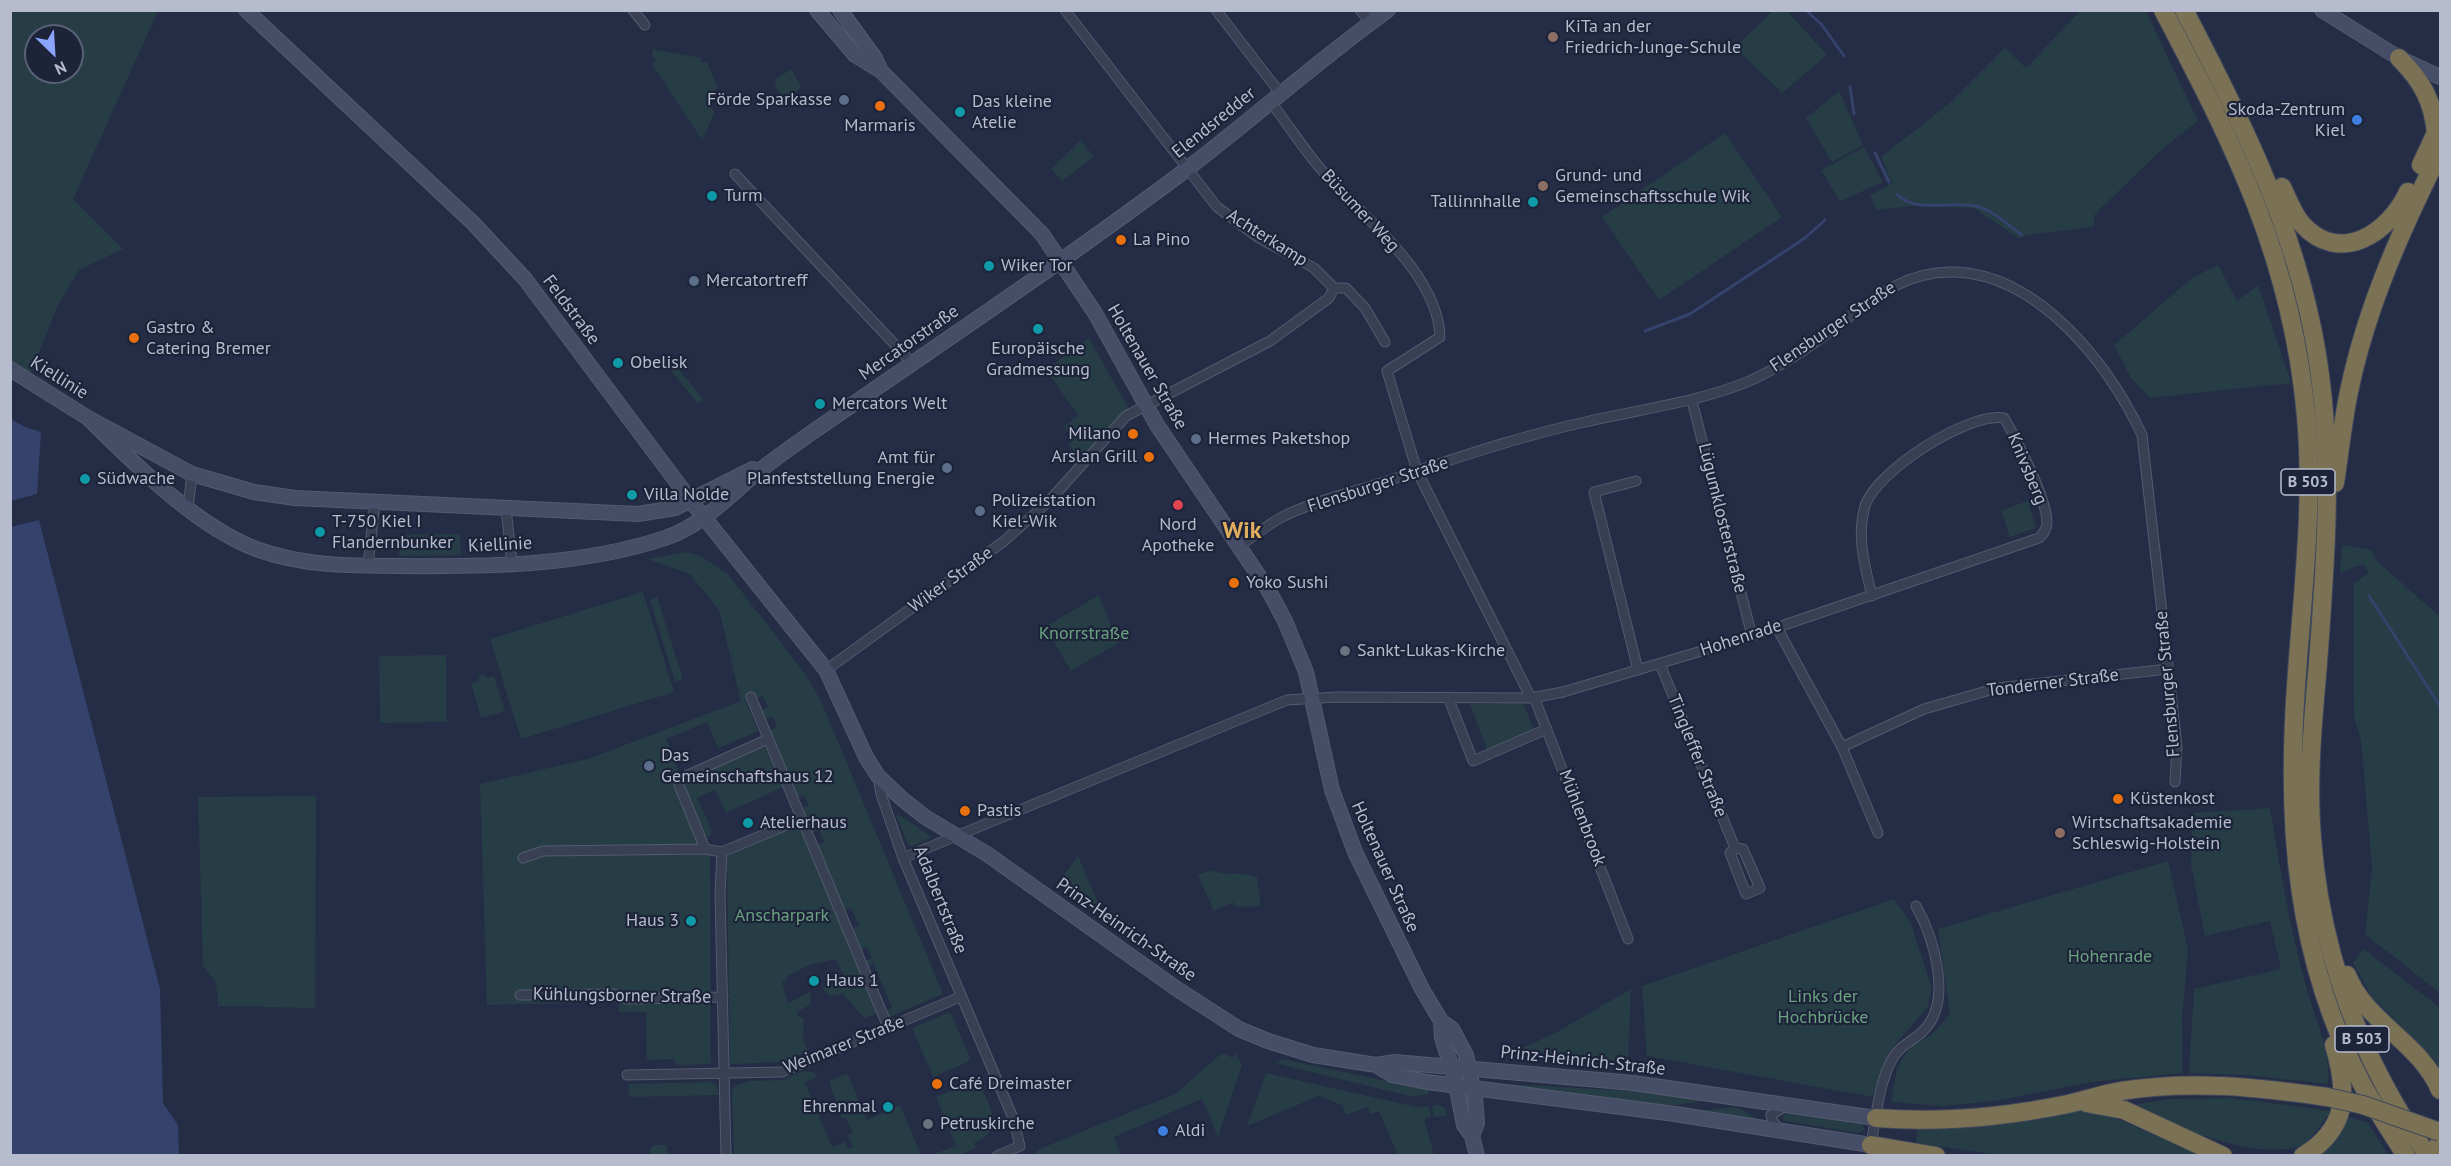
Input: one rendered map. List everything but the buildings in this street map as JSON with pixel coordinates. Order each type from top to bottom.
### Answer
[{"type":"highway","name":"B 503","points":[[2163,10],[2218,115],[2264,219],[2278,265],[2299,355],[2306,417],[2308,521],[2292,751],[2293,832],[2303,915],[2314,965],[2327,1002],[2363,1085],[2406,1155]]},
{"type":"highway","name":"B 503","points":[[2184,10],[2250,138],[2296,259],[2311,321],[2325,416],[2328,520],[2312,754],[2312,835],[2322,911],[2332,961],[2363,1043],[2386,1089],[2437,1144]]},
{"type":"highway","points":[[2250,138],[2273,170],[2300,223],[2322,240],[2353,242],[2379,232],[2398,211],[2438,129],[2427,91],[2417,75],[2399,58]]},
{"type":"highway","points":[[2328,520],[2349,388],[2364,333],[2411,211],[2440,152]]},
{"type":"highway","name":"B 503","points":[[2322,911],[2353,990],[2367,1009],[2422,1059],[2433,1074],[2440,1090]]},
{"type":"highway","points":[[2303,1155],[2323,1141],[2343,1105],[2343,1075],[2328,1026],[2327,1002]]},
{"type":"highway","name":"B 503","points":[[1876,1118],[1940,1120],[2010,1114],[2139,1089],[2232,1085],[2327,1097],[2364,1105],[2437,1144]]},
{"type":"highway","points":[[2076,1102],[2099,1104],[2124,1110],[2223,1155]]},
{"type":"highway","points":[[1871,1145],[1936,1155]]},
{"type":"street","name":"Feldstraße","points":[[246,10],[489,239],[559,323],[691,501],[825,670]]},
{"type":"street","points":[[633,10],[645,25]]},
{"type":"street","name":"Holtenauer Straße","points":[[817,10],[852,52],[881,71],[1017,206],[1042,234],[1095,313],[1145,405],[1239,546],[1291,632],[1300,654],[1312,698],[1332,790],[1341,819],[1372,888],[1441,1021],[1442,1038],[1452,1067],[1464,1125],[1472,1136],[1477,1155]]},
{"type":"street","name":"Holtenauer Straße","points":[[840,10],[875,58],[881,71]]},
{"type":"street","name":"Achterkamp","points":[[1065,10],[1217,207],[1259,238],[1314,268],[1334,288],[1346,288],[1365,308],[1385,342]]},
{"type":"street","name":"Büsumer Weg","points":[[1216,10],[1275,97],[1319,168],[1385,233],[1423,286],[1439,320],[1440,337],[1387,371],[1417,471]]},
{"type":"street","points":[[1360,10],[1371,23]]},
{"type":"street","name":"Elendsredder","points":[[1061,261],[1186,169],[1388,10]]},
{"type":"street","points":[[2322,10],[2399,58],[2440,77]]},
{"type":"street","points":[[735,174],[912,363]]},
{"type":"street","name":"Mercatorstraße","points":[[704,517],[778,455],[1061,261]]},
{"type":"street","name":"Flensburger Straße","points":[[1239,546],[1284,516],[1417,471],[1564,427],[1692,401],[1749,381],[1792,358],[1874,297],[1913,277],[1928,273],[1964,273],[2015,288],[2045,310],[2097,360],[2119,389],[2142,435],[2177,747],[2175,782]]},
{"type":"street","name":"Wiker Straße","points":[[825,670],[1003,542],[1043,507],[1126,416],[1270,341],[1329,298],[1334,288]]},
{"type":"street","name":"Kiellinie","points":[[10,369],[88,418],[192,474],[254,492],[295,498],[638,514],[660,512],[691,501]]},
{"type":"street","name":"Lügumklosterstraße","points":[[1692,401],[1752,636]]},
{"type":"street","name":"Knivsberg","points":[[1872,596],[1861,541],[1866,502],[1881,483],[1911,457],[1938,438],[1967,424],[1992,416],[2004,418],[2013,433],[2043,507],[2047,521],[2045,532]]},
{"type":"street","name":"Kiellinie","points":[[88,418],[133,462],[188,508],[227,535],[256,549],[300,561],[368,566],[512,564],[581,557],[665,538],[704,517]]},
{"type":"street","name":"Mercatorstraße","points":[[691,501],[778,455]]},
{"type":"street","points":[[1417,471],[1532,698]]},
{"type":"street","points":[[188,508],[192,474]]},
{"type":"street","points":[[1636,481],[1594,492],[1638,670]]},
{"type":"street","points":[[368,566],[375,501]]},
{"type":"street","points":[[506,508],[512,564]]},
{"type":"street","name":"Hohenrade","points":[[1312,698],[1532,698],[1660,664],[1752,636],[2039,538],[2045,532]]},
{"type":"street","points":[[1776,626],[1842,747],[1878,833]]},
{"type":"street","name":"Tingleffer Straße","points":[[1660,664],[1735,848]]},
{"type":"street","name":"Tonderner Straße","points":[[1842,747],[1924,709],[1997,688],[2168,669]]},
{"type":"street","name":"Adalbertstraße","points":[[825,670],[866,757],[878,776],[881,794],[903,858],[1013,1118],[1020,1146],[997,1155]]},
{"type":"street","points":[[751,697],[888,1027]]},
{"type":"street","points":[[1448,697],[1473,761],[1548,729]]},
{"type":"street","points":[[903,858],[1287,700],[1312,698]]},
{"type":"street","name":"Mühlenbrook","points":[[1532,698],[1548,729],[1628,939]]},
{"type":"street","points":[[705,849],[679,785],[679,779],[768,739]]},
{"type":"street","name":"Prinz-Heinrich-Straße","points":[[878,776],[914,810],[987,854],[1177,989],[1239,1029],[1295,1050],[1376,1065],[1395,1062],[1633,1083],[1876,1118]]},
{"type":"street","points":[[523,858],[543,850],[705,849],[722,852],[801,819]]},
{"type":"street","name":"Tingleffer Straße","points":[[1735,848],[1743,849],[1760,888],[1746,894],[1730,853],[1735,848]]},
{"type":"street","points":[[722,852],[720,869],[726,1155]]},
{"type":"street","points":[[1871,1145],[1893,1058],[1902,1045],[1923,1032],[1938,1004],[1940,979],[1924,920],[1916,906]]},
{"type":"street","name":"Kühlungsborner Straße","points":[[520,994],[615,994],[627,999],[723,997]]},
{"type":"street","name":"Weimarer Straße","points":[[627,1075],[782,1072],[960,997]]},
{"type":"street","name":"Holtenauer Straße","points":[[1441,1021],[1452,1029],[1471,1068],[1475,1087],[1477,1123],[1472,1136]]},
{"type":"street","name":"Prinz-Heinrich-Straße","points":[[1376,1065],[1392,1075],[1871,1145]]},
{"type":"street","points":[[1780,1130],[1773,1122],[1771,1115],[1785,1106]]},
{"type":"green space","points":[[1774,10],[1787,11],[1827,55],[1782,93],[1735,47]]},
{"type":"green space","points":[[2081,10],[2146,11],[2198,121],[2160,151],[2095,214],[2093,227],[2026,235],[2020,239],[1974,208],[1910,206],[1877,210],[1870,196],[1892,183],[1881,157],[1950,103],[2005,48],[2026,68]]},
{"type":"green space","points":[[11,11],[158,11],[73,199],[123,249],[79,270],[58,305],[30,374],[11,363]]},
{"type":"green space","points":[[653,49],[701,58],[701,62],[707,62],[718,88],[705,98],[715,112],[702,140],[652,64],[658,59],[652,57]]},
{"type":"green space","points":[[791,69],[801,87],[789,98],[784,98],[776,88],[775,80]]},
{"type":"green space","points":[[1839,91],[1863,145],[1832,162],[1806,118]]},
{"type":"green space","points":[[1725,133],[1782,217],[1659,300],[1602,217]]},
{"type":"green space","points":[[1081,140],[1094,157],[1062,181],[1051,169]]},
{"type":"green space","points":[[1864,147],[1883,182],[1840,201],[1821,170]]},
{"type":"green space","points":[[2218,265],[2237,301],[2258,285],[2291,383],[2150,398],[2131,378],[2114,345],[2192,278]]},
{"type":"green space","points":[[1089,338],[1131,413],[1084,464],[1068,444],[1074,439],[1064,427],[1078,415],[1046,370]]},
{"type":"green space","points":[[672,361],[703,399],[698,404],[667,365]]},
{"type":"green space","points":[[2028,501],[2036,528],[2010,537],[2001,510]]},
{"type":"green space","points":[[460,534],[461,555],[399,556],[399,535]]},
{"type":"green space","points":[[2342,545],[2372,550],[2377,561],[2440,617],[2440,993],[2365,934],[2372,867],[2361,740],[2354,717],[2353,585],[2369,572],[2363,564],[2340,573]]},
{"type":"green space","points":[[687,552],[702,557],[728,574],[806,675],[821,701],[943,994],[887,1018],[885,1012],[892,1008],[874,964],[867,966],[865,961],[872,958],[867,947],[860,950],[852,929],[859,925],[851,908],[844,911],[817,845],[824,842],[819,830],[811,833],[801,809],[809,805],[804,795],[797,798],[768,731],[777,727],[773,716],[763,720],[760,711],[768,707],[763,696],[755,699],[754,696],[745,700],[758,731],[718,748],[707,722],[666,739],[710,853],[711,1064],[677,1065],[673,1059],[647,1060],[646,1012],[619,1012],[618,1002],[487,1005],[480,784],[588,759],[741,701],[719,610],[690,574],[648,559]]},
{"type":"green space","points":[[643,592],[674,692],[521,739],[490,639]]},
{"type":"green space","name":"Knorrstraße","points":[[1099,595],[1118,643],[1071,671],[1045,627]]},
{"type":"green space","points":[[657,597],[683,679],[675,682],[650,600]]},
{"type":"green space","points":[[446,655],[447,722],[380,723],[379,656]]},
{"type":"green space","points":[[484,674],[486,678],[494,676],[505,711],[481,718],[471,683],[479,681],[478,675]]},
{"type":"green space","points":[[1523,703],[1535,733],[1488,752],[1470,704]]},
{"type":"green space","points":[[758,748],[766,748],[783,787],[726,813],[715,790],[697,798],[712,830],[710,836],[703,839],[682,782]]},
{"type":"green space","points":[[316,796],[315,1008],[218,1006],[216,982],[203,966],[198,797]]},
{"type":"green space","points":[[2270,808],[2296,948],[2325,1049],[2328,1084],[2246,1075],[2189,1073],[2194,989],[2281,969],[2270,921],[2205,936],[2191,865],[2192,813]]},
{"type":"green space","points":[[898,814],[931,838],[912,846],[908,844],[896,816]]},
{"type":"green space","name":"Anscharpark","points":[[798,826],[805,828],[881,1011],[864,1018],[843,994],[830,996],[822,988],[846,979],[835,959],[809,965],[787,976],[787,979],[782,982],[788,1003],[811,991],[810,1005],[800,1010],[797,1015],[804,1019],[803,1039],[808,1051],[784,1062],[730,1064],[727,858],[731,853]]},
{"type":"green space","points":[[1078,856],[1101,909],[1061,879]]},
{"type":"green space","name":"Hohenrade","points":[[2168,861],[2188,949],[2182,1020],[2183,1073],[2091,1082],[1995,1101],[1942,1106],[1891,1102],[1897,1069],[1904,1056],[1914,1045],[1932,1034],[1950,1014],[1938,929]]},
{"type":"green space","points":[[1211,870],[1257,877],[1261,906],[1236,907],[1233,902],[1214,911],[1198,875]]},
{"type":"green space","name":"Links der Hochbrücke","points":[[1894,899],[1910,921],[1932,988],[1927,1008],[1889,1052],[1872,1097],[1647,1056],[1642,986]]},
{"type":"green space","points":[[2364,949],[2440,1008],[2440,1071],[2434,1059],[2372,997],[2353,963]]},
{"type":"green space","points":[[1631,989],[1628,1062],[1518,1050],[1557,1032]]},
{"type":"green space","points":[[950,1012],[970,1058],[968,1062],[933,1077],[912,1028]]},
{"type":"green space","points":[[1222,1053],[1233,1058],[1235,1053],[1242,1065],[1218,1137],[1202,1099],[1114,1137],[1121,1155],[1037,1155],[1037,1150],[1175,1094]]},
{"type":"green space","points":[[1282,1059],[1429,1090],[1428,1095],[1409,1096],[1275,1063]]},
{"type":"green space","points":[[803,1071],[814,1072],[817,1077],[805,1082],[832,1147],[845,1142],[848,1149],[853,1147],[848,1135],[853,1133],[846,1118],[842,1119],[829,1081],[847,1073],[867,1120],[900,1105],[921,1155],[734,1155],[732,1091],[735,1086],[750,1081],[783,1080]]},
{"type":"green space","points":[[1266,1073],[1416,1107],[1429,1106],[1431,1117],[1424,1119],[1434,1155],[1398,1155],[1379,1111],[1371,1114],[1367,1107],[1346,1115],[1342,1105],[1319,1096],[1247,1126]]},
{"type":"green space","points":[[710,1082],[716,1085],[719,1095],[629,1097],[629,1084]]},
{"type":"green space","points":[[971,1082],[975,1092],[982,1089],[992,1113],[992,1126],[989,1132],[974,1143],[976,1148],[958,1155],[931,1155],[956,1146],[936,1097]]},
{"type":"green space","points":[[1509,1084],[1664,1093],[1704,1101],[1676,1105],[1647,1104],[1508,1087]]},
{"type":"green space","points":[[2231,1098],[2331,1111],[2305,1143],[2288,1149],[2266,1149],[2217,1140],[2168,1123],[2129,1106],[2168,1099]]},
{"type":"green space","points":[[1432,1106],[1444,1107],[1447,1116],[1434,1117]]},
{"type":"green space","points":[[1736,1107],[1762,1121],[1704,1112],[1705,1110]]},
{"type":"green space","points":[[2084,1110],[2120,1120],[2198,1155],[2007,1156],[1916,1143],[1918,1129],[1988,1126]]},
{"type":"green space","points":[[1788,1112],[1861,1122],[1865,1130],[1858,1133],[1786,1121],[1782,1117]]},
{"type":"green space","points":[[2349,1117],[2368,1123],[2388,1155],[2318,1156],[2338,1139]]},
{"type":"green space","points":[[654,1145],[667,1145],[667,1155],[650,1155],[650,1149]]},
{"type":"water","points":[[11,419],[41,432],[37,494],[11,501]]},
{"type":"water","points":[[39,520],[160,989],[163,1103],[178,1125],[179,1155],[11,1155],[10,527]]},
{"type":"waterway","points":[[1806,10],[1822,25],[1844,56]]},
{"type":"waterway","points":[[1850,87],[1854,114]]},
{"type":"waterway","points":[[1875,153],[1889,182]]},
{"type":"waterway","points":[[1897,194],[1914,204],[1979,207],[1996,215],[2022,235]]},
{"type":"waterway","points":[[1645,331],[1690,314],[1805,238],[1825,220]]},
{"type":"waterway","points":[[2369,596],[2440,706]]},
{"type":"place","name":"KiTa an der Friedrich-Junge-Schule","points":[[1553,37]]},
{"type":"place","name":"Förde Sparkasse","points":[[844,100]]},
{"type":"place","name":"Marmaris","points":[[880,106]]},
{"type":"place","name":"Das kleine Atelie","points":[[960,112]]},
{"type":"place","name":"Skoda-Zentrum Kiel","points":[[2357,120]]},
{"type":"place","name":"Grund- und Gemeinschaftsschule Wik","points":[[1543,186]]},
{"type":"place","name":"Turm","points":[[712,196]]},
{"type":"place","name":"Tallinnhalle","points":[[1533,202]]},
{"type":"place","name":"La Pino","points":[[1121,240]]},
{"type":"place","name":"Wiker Tor","points":[[989,266]]},
{"type":"place","name":"Mercatortreff","points":[[694,281]]},
{"type":"place","name":"Europäische Gradmessung","points":[[1038,329]]},
{"type":"place","name":"Gastro & Catering Bremer","points":[[134,338]]},
{"type":"place","name":"Obelisk","points":[[618,363]]},
{"type":"place","name":"Mercators Welt","points":[[820,404]]},
{"type":"place","name":"Milano","points":[[1133,434]]},
{"type":"place","name":"Hermes Paketshop","points":[[1196,439]]},
{"type":"place","name":"Arslan Grill","points":[[1149,457]]},
{"type":"place","name":"Amt für Planfeststellung Energie","points":[[947,468]]},
{"type":"place","name":"Südwache","points":[[85,479]]},
{"type":"place","name":"Villa Nolde","points":[[632,495]]},
{"type":"place","name":"Nord Apotheke","points":[[1178,505]]},
{"type":"place","name":"Polizeistation Kiel-Wik","points":[[980,511]]},
{"type":"place","name":"T-750 Kiel I Flandernbunker","points":[[320,532]]},
{"type":"place","name":"Yoko Sushi","points":[[1234,583]]},
{"type":"place","name":"Sankt-Lukas-Kirche","points":[[1345,651]]},
{"type":"place","name":"Das Gemeinschaftshaus 12","points":[[649,766]]},
{"type":"place","name":"Küstenkost","points":[[2118,799]]},
{"type":"place","name":"Pastis","points":[[965,811]]},
{"type":"place","name":"Atelierhaus","points":[[748,823]]},
{"type":"place","name":"Wirtschaftsakademie Schleswig-Holstein","points":[[2060,833]]},
{"type":"place","name":"Haus 3","points":[[691,921]]},
{"type":"place","name":"Haus 1","points":[[814,981]]},
{"type":"place","name":"Café Dreimaster","points":[[937,1084]]},
{"type":"place","name":"Ehrenmal","points":[[888,1107]]},
{"type":"place","name":"Petruskirche","points":[[928,1124]]},
{"type":"place","name":"Aldi","points":[[1163,1131]]},
{"type":"district","name":"Wik","points":[[1242,531]]}]
